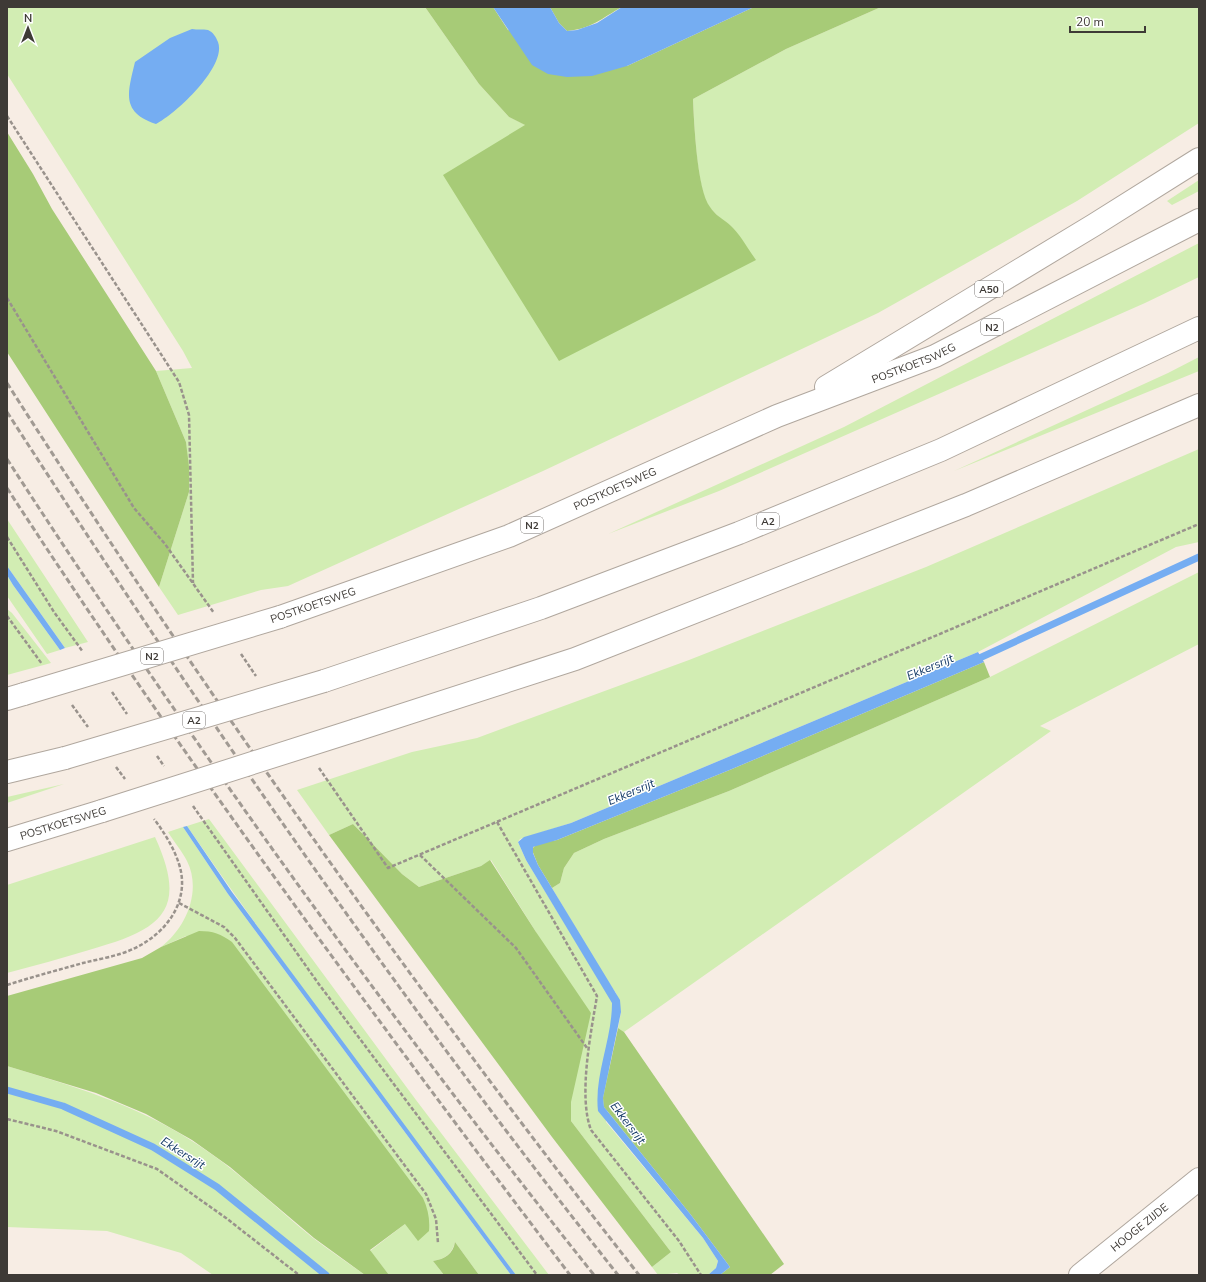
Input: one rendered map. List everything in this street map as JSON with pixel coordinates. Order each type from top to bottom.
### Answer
[{"type":"main road","name":"A50","points":[[778,416],[1094,225],[1199,159]]},
{"type":"main road","name":"POSTKOETSWEG","points":[[16,696],[280,617],[509,536],[778,416],[935,356],[1199,220]]},
{"type":"main road","name":"A2","points":[[7,772],[65,758],[324,681],[542,608],[746,530],[941,450],[1199,328]]},
{"type":"main road","name":"POSTKOETSWEG","points":[[7,840],[102,811],[575,659],[966,505],[1199,405]]},
{"type":"main road","name":"HOOGE ZIJDE","points":[[1080,1275],[1199,1179]]},
{"type":"path","points":[[7,116],[179,382],[189,415],[193,583]]},
{"type":"path","points":[[7,298],[134,508],[165,544],[217,618]]},
{"type":"path","points":[[316,763],[388,868],[1199,524]]},
{"type":"path","points":[[7,538],[54,612],[86,656]]},
{"type":"path","points":[[240,651],[258,678]]},
{"type":"path","points":[[109,688],[132,720]]},
{"type":"path","points":[[154,752],[168,772]]},
{"type":"path","points":[[191,804],[318,983],[537,1275]]},
{"type":"path","points":[[497,822],[597,996],[588,1048],[586,1110],[591,1130],[679,1241],[701,1275]]},
{"type":"path","points":[[420,855],[516,948],[588,1048]]},
{"type":"path","points":[[179,902],[224,927],[240,944],[426,1194],[436,1219],[438,1243]]},
{"type":"path","points":[[7,1119],[56,1130],[157,1169],[226,1218],[299,1275]]},
{"type":"green space","points":[[7,7],[425,7],[479,84],[509,117],[731,226],[722,220],[710,208],[702,187],[697,156],[693,99],[786,49],[881,7],[1199,7],[1199,123],[1077,201],[878,313],[543,471],[288,586],[261,590],[178,615],[159,587],[189,492],[186,442],[156,371],[192,368],[183,351],[7,74]]},
{"type":"green space","points":[[425,7],[493,7],[508,30],[627,66],[754,7],[881,7],[786,49],[693,99],[699,171],[706,198],[714,212],[737,233],[756,260],[559,361],[443,175],[525,125],[509,117],[479,84]]},
{"type":"green space","points":[[550,7],[622,7],[590,25],[567,31],[559,23]]},
{"type":"green space","points":[[7,132],[33,174],[52,209],[156,371],[186,442],[189,467],[189,492],[159,587],[7,352]]},
{"type":"green space","points":[[1199,180],[1199,191],[1172,205],[1167,201]]},
{"type":"green space","points":[[1199,243],[1199,277],[1145,303],[719,491],[608,534],[844,427]]},
{"type":"green space","points":[[1199,357],[1199,371],[954,471],[1168,373]]},
{"type":"green space","points":[[1199,449],[1199,542],[1176,547],[978,652],[571,823],[520,839],[518,842],[526,860],[613,1003],[606,1122],[703,1238],[718,1261],[716,1268],[708,1275],[680,1275],[677,1273],[658,1275],[652,1267],[671,1252],[571,1121],[571,1102],[536,932],[491,860],[481,866],[419,887],[402,874],[353,824],[329,835],[297,790],[412,752],[477,738],[689,660],[926,567]]},
{"type":"green space","points":[[7,519],[88,642],[65,648],[7,566]]},
{"type":"green space","points":[[1199,572],[1199,644],[1040,726],[1051,731],[624,1032],[618,1028],[621,1012],[616,993],[604,976],[552,888],[560,883],[564,868],[574,853],[604,839],[729,791],[990,677]]},
{"type":"green space","points":[[7,575],[60,650],[47,654],[7,596]]},
{"type":"green space","points":[[7,609],[12,613],[51,663],[7,675]]},
{"type":"green space","points":[[984,662],[990,677],[729,791],[604,839],[574,853],[564,868],[560,883],[552,888],[538,865],[532,850],[536,845],[557,840],[732,769]]},
{"type":"green space","points":[[64,784],[7,803],[7,797]]},
{"type":"green space","points":[[209,819],[416,1100],[549,1275],[516,1275],[391,1108],[267,940],[187,826]]},
{"type":"green space","points":[[353,824],[402,874],[419,887],[481,866],[490,860],[536,932],[591,1013],[571,1102],[571,1121],[671,1252],[652,1267],[552,1137],[329,835]]},
{"type":"green space","points":[[183,827],[228,894],[511,1275],[479,1275],[455,1242],[450,1253],[441,1259],[433,1261],[444,1275],[389,1275],[370,1251],[405,1224],[418,1241],[186,936],[161,947],[178,930],[189,908],[192,896],[193,884],[187,861],[168,832]]},
{"type":"green space","points":[[155,837],[165,863],[169,884],[168,901],[161,914],[150,925],[134,935],[113,943],[7,973],[7,885]]},
{"type":"green space","points":[[199,931],[217,934],[232,942],[423,1198],[428,1214],[429,1231],[418,1241],[405,1224],[370,1250],[389,1275],[365,1275],[314,1238],[230,1167],[192,1140],[146,1114],[96,1093],[7,1066],[7,996],[142,958],[161,947]]},
{"type":"green space","points":[[618,1028],[624,1032],[784,1264],[770,1275],[720,1275],[730,1267],[691,1215],[604,1107],[603,1098]]},
{"type":"green space","points":[[7,1066],[126,1106],[170,1128],[224,1163],[313,1238],[365,1275],[213,1275],[181,1253],[107,1231],[7,1227]]},
{"type":"green space","points":[[455,1242],[479,1275],[444,1275],[433,1261],[448,1255]]},
{"type":"water","points":[[493,7],[550,7],[559,23],[567,31],[577,30],[597,23],[622,7],[754,7],[627,66],[592,76],[567,77],[548,74],[532,65]]},
{"type":"water","points":[[192,29],[208,30],[215,37],[218,42],[219,52],[215,63],[208,76],[176,110],[156,124],[144,119],[132,107],[129,100],[130,83],[135,62],[170,38]]},
{"type":"water","points":[[7,566],[65,648],[60,650],[13,585],[7,575]]},
{"type":"water","points":[[978,652],[984,662],[732,769],[557,840],[533,847],[533,853],[538,865],[620,1000],[621,1012],[603,1098],[604,1107],[691,1215],[730,1267],[720,1275],[708,1275],[716,1268],[718,1261],[703,1238],[598,1111],[598,1084],[609,1030],[612,1003],[526,860],[518,842],[524,837],[571,823]]},
{"type":"water","points":[[187,826],[232,892],[516,1275],[511,1275],[228,894],[183,827]]},
{"type":"waterway","name":"Ekkersrijt","points":[[973,661],[1199,557]]},
{"type":"waterway","name":"Ekkersrijt","points":[[7,1090],[63,1106],[153,1147],[217,1187],[326,1275]]},
{"type":"railway","points":[[7,383],[157,612],[391,948],[472,1058],[639,1275]]},
{"type":"railway","points":[[7,412],[152,633],[302,851],[457,1065],[618,1275]]},
{"type":"railway","points":[[7,459],[146,668],[290,874],[364,976],[516,1176],[594,1275]]},
{"type":"railway","points":[[7,488],[142,689],[281,887],[570,1275]]}]
